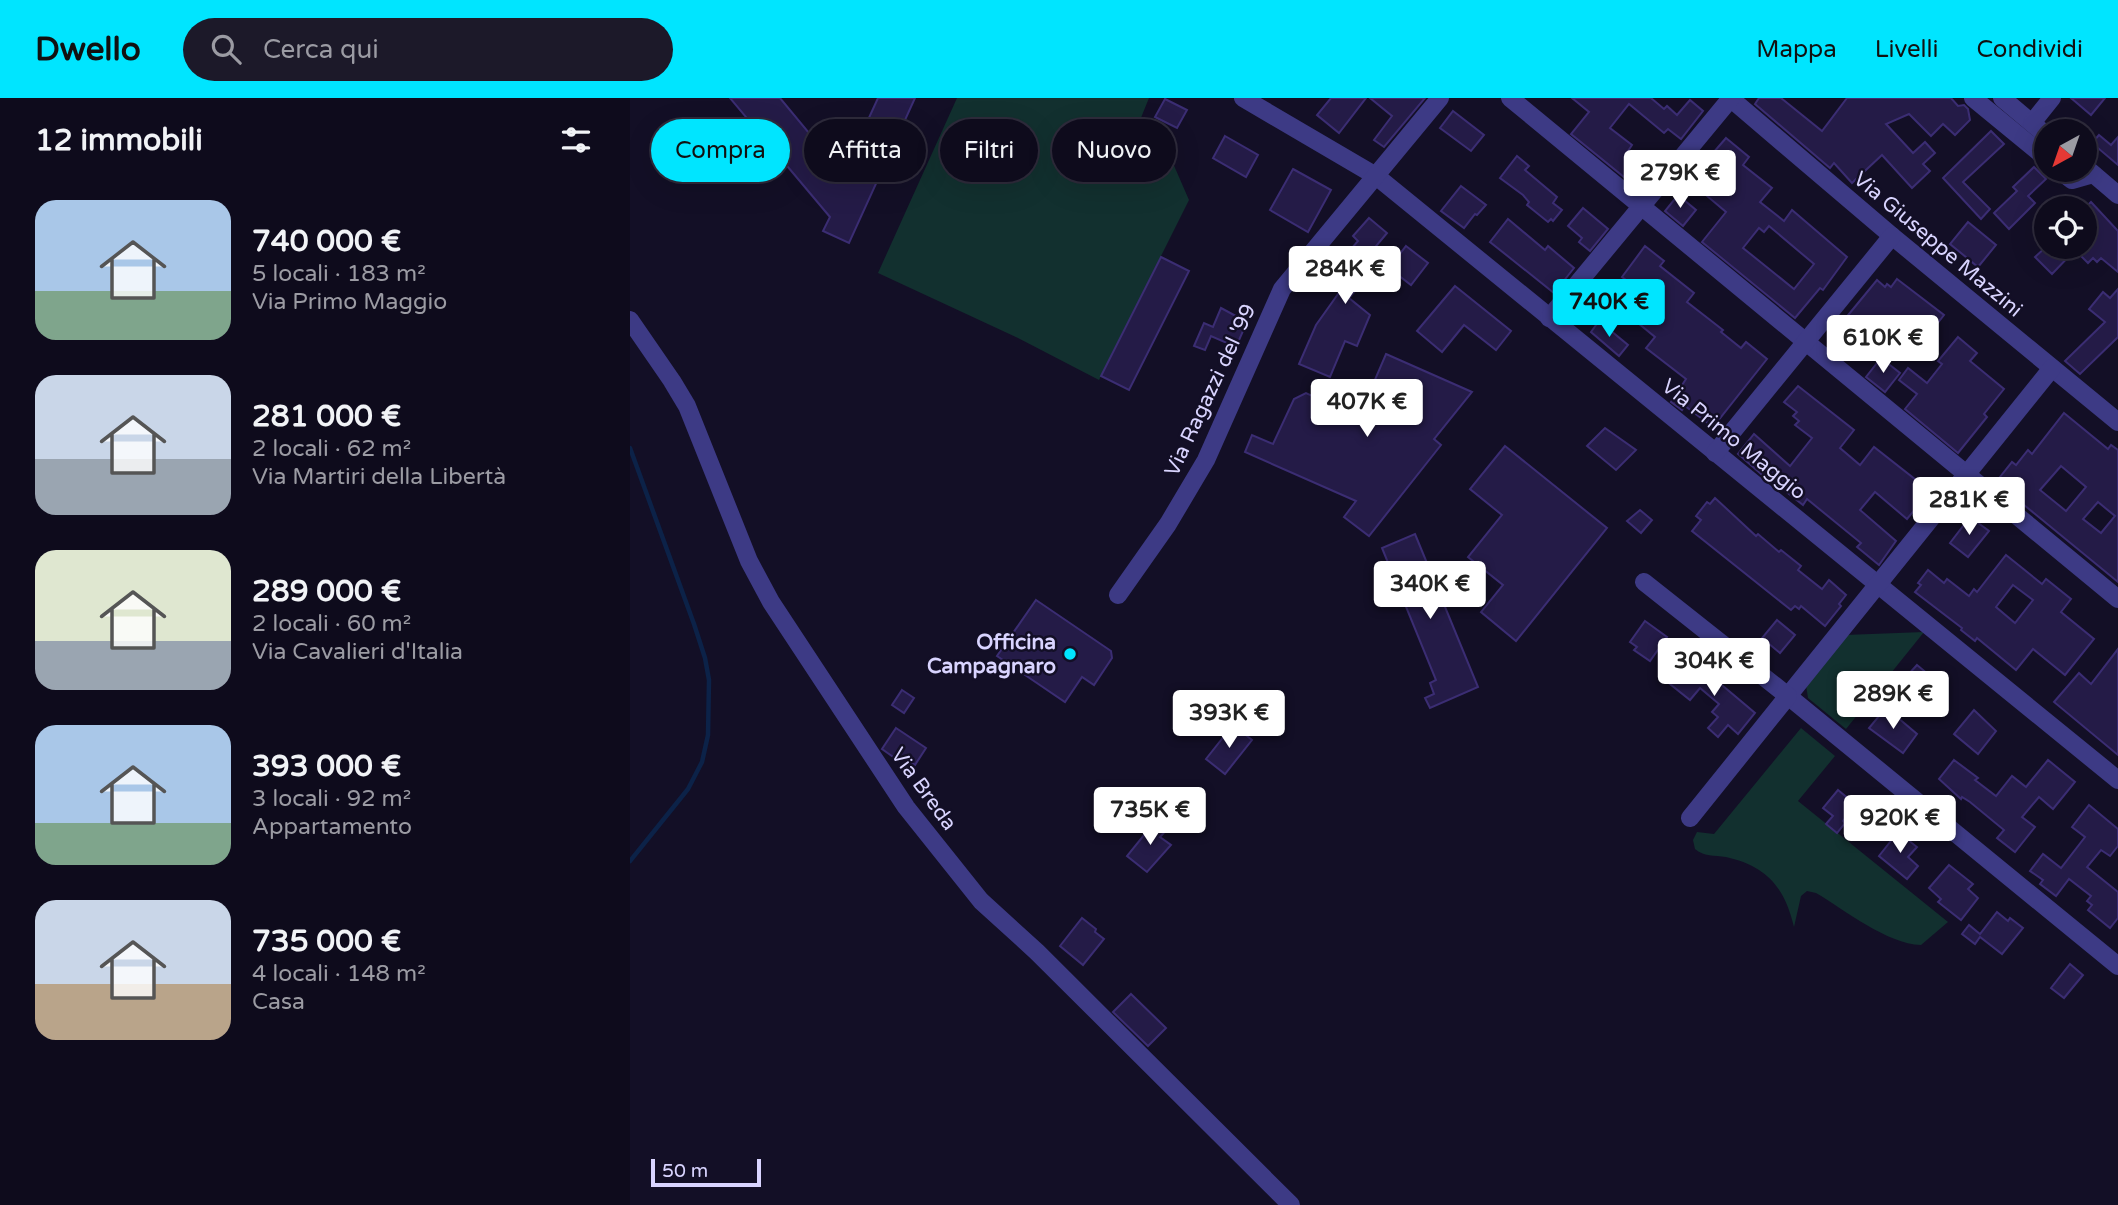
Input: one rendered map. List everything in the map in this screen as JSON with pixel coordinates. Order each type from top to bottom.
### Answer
[{"type":"street","name":"Via Primo Maggio","points":[[1243,98],[1376,176],[2118,780]]},
{"type":"street","name":"Via Ragazzi del '99","points":[[1118,595],[1168,524],[1206,460],[1282,289],[1440,98]]},
{"type":"street","points":[[1510,98],[2118,599]]},
{"type":"street","points":[[1549,318],[1731,98]]},
{"type":"street","name":"Via Giuseppe Mazzini","points":[[1731,98],[1892,236],[2118,422]]},
{"type":"street","points":[[1973,98],[2034,148]]},
{"type":"street","points":[[2002,98],[2034,125]]},
{"type":"street","points":[[2043,119],[2052,98]]},
{"type":"street","points":[[2097,177],[2118,195]]},
{"type":"street","points":[[1715,453],[1892,236]]},
{"type":"street","name":"Via Breda","points":[[630,320],[687,406],[759,582],[906,807],[981,901],[1037,952],[1291,1205]]},
{"type":"street","points":[[1690,818],[2052,368]]},
{"type":"street","points":[[1644,582],[2118,966]]},
{"type":"green space","points":[[957,98],[1149,98],[1140,119],[1052,119],[1052,182],[1176,182],[1176,170],[1189,200],[1099,380],[1018,338],[878,273],[919,182],[926,182],[926,167],[940,136],[940,182],[1038,182],[1038,119],[948,119]]},
{"type":"green space","points":[[1924,632],[1846,729],[1808,698],[1806,685],[1845,635]]},
{"type":"green space","points":[[1801,728],[1835,756],[1798,801],[1948,922],[1921,945],[1880,933],[1816,893],[1807,891],[1801,896],[1794,927],[1779,890],[1763,873],[1740,861],[1706,855],[1695,849],[1693,840],[1697,832],[1714,834]]},
{"type":"building","points":[[730,98],[780,98],[804,127],[804,182],[877,182],[849,243],[823,231],[830,217],[790,169],[790,119],[748,119]]},
{"type":"building","points":[[878,98],[915,98],[905,119],[868,119]]},
{"type":"building","points":[[1331,98],[1366,98],[1339,133],[1317,115]]},
{"type":"building","points":[[1370,98],[1425,98],[1384,147],[1374,140],[1392,116]]},
{"type":"building","points":[[1572,98],[1651,98],[1677,115],[1690,100],[1703,111],[1681,139],[1668,129],[1664,133],[1629,104],[1610,128],[1632,145],[1628,151],[1654,173],[1640,190],[1571,134],[1589,112]]},
{"type":"building","points":[[1759,98],[1781,98],[1822,131],[1847,98],[1951,98],[1958,106],[1964,105],[1968,109],[1970,120],[1955,135],[1943,124],[1931,136],[1909,114],[1886,124],[1913,153],[1925,142],[1935,153],[1923,164],[1930,171],[1912,188],[1882,155],[1852,183],[1834,163],[1830,168],[1755,104]]},
{"type":"building","points":[[2071,98],[2105,98],[2091,115]]},
{"type":"building","points":[[1165,99],[1187,110],[1177,128],[1176,119],[1155,117]]},
{"type":"building","points":[[1453,111],[1484,135],[1471,151],[1440,128]]},
{"type":"building","points":[[1991,131],[2004,144],[1963,182],[1990,209],[1981,219],[1943,178]]},
{"type":"building","points":[[2099,135],[2111,145],[2118,137],[2118,165],[2097,147]]},
{"type":"building","points":[[1225,136],[1258,155],[1246,177],[1213,158]]},
{"type":"building","points":[[1726,138],[1749,157],[1743,165],[1772,188],[1760,202],[1784,221],[1792,210],[1847,257],[1823,290],[1820,288],[1795,318],[1702,242],[1726,212],[1707,196],[1719,182],[1701,167]],"holes":[[[1769,226],[1814,264],[1794,289],[1743,248],[1759,228],[1764,232]]]},
{"type":"building","points":[[1517,156],[1529,166],[1525,170],[1557,197],[1553,203],[1562,210],[1553,221],[1551,219],[1548,222],[1527,205],[1529,202],[1523,195],[1500,178]]},
{"type":"building","points":[[2034,167],[2034,182],[2043,182],[2028,196],[2034,204],[2009,229],[1994,213],[2017,191],[2013,187]]},
{"type":"building","points":[[1293,169],[1331,190],[1308,232],[1270,210]]},
{"type":"building","points":[[1461,186],[1486,205],[1464,228],[1441,211]]},
{"type":"building","points":[[1678,195],[1696,210],[1683,226],[1665,211]]},
{"type":"building","points":[[1583,208],[1608,229],[1590,251],[1579,242],[1582,238],[1568,226]]},
{"type":"building","points":[[2097,208],[2118,231],[2118,272],[2101,258],[2097,262],[2094,259],[2097,259]]},
{"type":"building","points":[[1369,218],[1387,233],[1371,252],[1381,260],[1349,298],[1370,315],[1357,346],[1345,341],[1330,377],[1299,364],[1316,325],[1353,273],[1340,262],[1358,241],[1353,236]]},
{"type":"building","points":[[1508,219],[1545,250],[1548,246],[1574,268],[1554,293],[1490,242]]},
{"type":"building","points":[[1968,222],[1996,245],[1978,267],[1950,244]]},
{"type":"building","points":[[1406,246],[1428,263],[1411,285],[1389,268]]},
{"type":"building","points":[[1645,246],[1664,261],[1660,266],[1694,293],[1687,302],[1741,348],[1746,342],[1767,359],[1713,427],[1685,406],[1682,410],[1671,402],[1686,379],[1646,348],[1655,337],[1621,309],[1637,288],[1622,277]]},
{"type":"building","points":[[1161,257],[1189,271],[1129,390],[1101,376]]},
{"type":"building","points":[[2037,259],[2066,259],[2052,274]]},
{"type":"building","points":[[1897,279],[1944,315],[1929,334],[1918,325],[1907,338],[1894,328],[1885,338],[1875,329],[1849,359],[1838,350],[1846,341],[1835,331],[1877,280],[1885,287],[1887,284],[1891,287]]},
{"type":"building","points":[[1455,286],[1511,331],[1496,350],[1464,325],[1442,352],[1417,331]]},
{"type":"building","points":[[2118,289],[2118,337],[2080,374],[2065,361],[2105,322],[2089,309],[2103,292],[2110,298]]},
{"type":"building","points":[[1221,308],[1247,322],[1236,347],[1211,336],[1205,350],[1194,346],[1204,323],[1213,327]]},
{"type":"building","points":[[1599,321],[1628,345],[1619,356],[1591,332]]},
{"type":"building","points":[[1958,337],[1977,353],[1970,361],[2004,389],[1984,414],[1987,417],[1958,453],[1905,409],[1917,394],[1899,380],[1908,368],[1927,383],[1942,364],[1938,361]]},
{"type":"building","points":[[1386,354],[1472,392],[1434,439],[1441,445],[1369,536],[1344,517],[1356,501],[1245,452],[1252,435],[1273,444],[1294,399],[1306,393],[1359,417]]},
{"type":"building","points":[[1881,358],[1900,373],[1885,392],[1866,377]]},
{"type":"building","points":[[1798,386],[1854,430],[1840,448],[1860,465],[1874,447],[1930,491],[1907,519],[1875,492],[1860,510],[1896,541],[1879,565],[1857,547],[1861,543],[1807,499],[1803,505],[1770,479],[1769,481],[1738,454],[1754,434],[1790,466],[1812,438],[1795,425],[1799,421],[1793,416],[1797,412],[1784,402]]},
{"type":"building","points":[[2064,413],[2108,449],[2111,445],[2118,450],[2118,582],[1996,482],[2012,462],[2016,465],[2028,450],[2032,454]],"holes":[[[2061,466],[2086,487],[2066,511],[2040,490]],[[2098,502],[2115,516],[2101,533],[2083,519]]]},
{"type":"building","points":[[1605,428],[1636,450],[1616,470],[1587,446]]},
{"type":"building","points":[[1505,446],[1607,528],[1516,641],[1481,612],[1503,585],[1468,557],[1502,515],[1470,489]]},
{"type":"building","points":[[1715,498],[1756,536],[1758,534],[1801,566],[1798,570],[1822,589],[1829,580],[1846,595],[1825,626],[1801,606],[1799,609],[1795,606],[1791,610],[1692,531],[1701,520],[1696,516],[1707,502],[1710,504]]},
{"type":"building","points":[[1640,510],[1652,520],[1641,533],[1627,521]]},
{"type":"building","points":[[1970,517],[1989,531],[1968,557],[1950,543]]},
{"type":"building","points":[[1415,534],[1478,687],[1430,708],[1425,698],[1434,694],[1430,683],[1436,680],[1382,548]]},
{"type":"building","points":[[2006,555],[2042,584],[2046,579],[2071,599],[2061,612],[2094,639],[2065,675],[2033,649],[2016,670],[1977,638],[1975,641],[1915,592],[1928,570],[1944,583],[1947,579],[1969,596],[1974,589],[1977,592]],"holes":[[[2013,585],[2033,600],[2015,623],[1996,607]]]},
{"type":"building","points":[[1036,600],[1111,651],[1112,658],[1094,685],[1082,677],[1065,702],[997,656]]},
{"type":"building","points":[[1777,620],[1795,635],[1780,653],[1762,638]]},
{"type":"building","points":[[1645,621],[1667,637],[1650,661],[1634,650],[1637,647],[1630,642]]},
{"type":"building","points":[[2118,649],[2118,755],[2054,702],[2079,673],[2091,684]]},
{"type":"building","points":[[1691,659],[1755,713],[1738,734],[1728,725],[1718,737],[1708,728],[1718,717],[1712,712],[1719,704],[1700,688],[1690,700],[1670,684]]},
{"type":"building","points":[[1917,665],[1946,689],[1929,709],[1920,702],[1918,705],[1897,687]]},
{"type":"building","points":[[902,690],[914,698],[904,713],[892,705]]},
{"type":"building","points":[[1884,710],[1889,713],[1890,711],[1917,734],[1903,753],[1869,728]]},
{"type":"building","points":[[1974,710],[1996,731],[1978,754],[1954,734]]},
{"type":"building","points":[[1233,725],[1252,740],[1225,774],[1206,759]]},
{"type":"building","points":[[896,728],[926,748],[915,765],[902,756],[899,761],[882,749]]},
{"type":"building","points":[[1954,760],[1996,796],[2012,776],[2026,787],[2048,760],[2075,782],[2053,809],[2039,797],[2022,817],[2035,827],[2015,852],[1997,838],[2004,830],[1970,802],[1962,797],[1961,799],[1939,779]]},
{"type":"building","points":[[1838,790],[1856,805],[1837,833],[1826,824],[1833,816],[1823,808]]},
{"type":"building","points":[[2089,805],[2118,829],[2118,846],[2110,856],[2101,850],[2087,867],[2118,892],[2118,918],[2110,928],[2088,910],[2092,905],[2087,901],[2091,896],[2069,879],[2056,896],[2040,884],[2043,880],[2030,871],[2043,854],[2061,868],[2085,837],[2072,827]]},
{"type":"building","points":[[1157,819],[1168,828],[1160,837],[1171,845],[1147,872],[1127,856]]},
{"type":"building","points":[[1898,832],[1917,847],[1908,857],[1918,866],[1907,879],[1879,856]]},
{"type":"building","points":[[1949,865],[1973,884],[1968,889],[1978,898],[1961,920],[1938,902],[1941,899],[1929,888]]},
{"type":"building","points":[[1997,912],[2023,928],[2002,954],[1980,937],[1975,944],[1962,934],[1969,925],[1980,934]]},
{"type":"building","points":[[1082,918],[1104,939],[1083,965],[1060,946]]},
{"type":"building","points":[[2070,964],[2083,975],[2064,998],[2051,988]]},
{"type":"building","points":[[1131,994],[1166,1028],[1148,1046],[1113,1012]]},
{"type":"waterway","points":[[630,448],[694,624],[709,680],[708,735],[702,762],[688,789],[630,861]]},
{"type":"place","name":"Officina Campagnaro","points":[[1070,654]]}]
